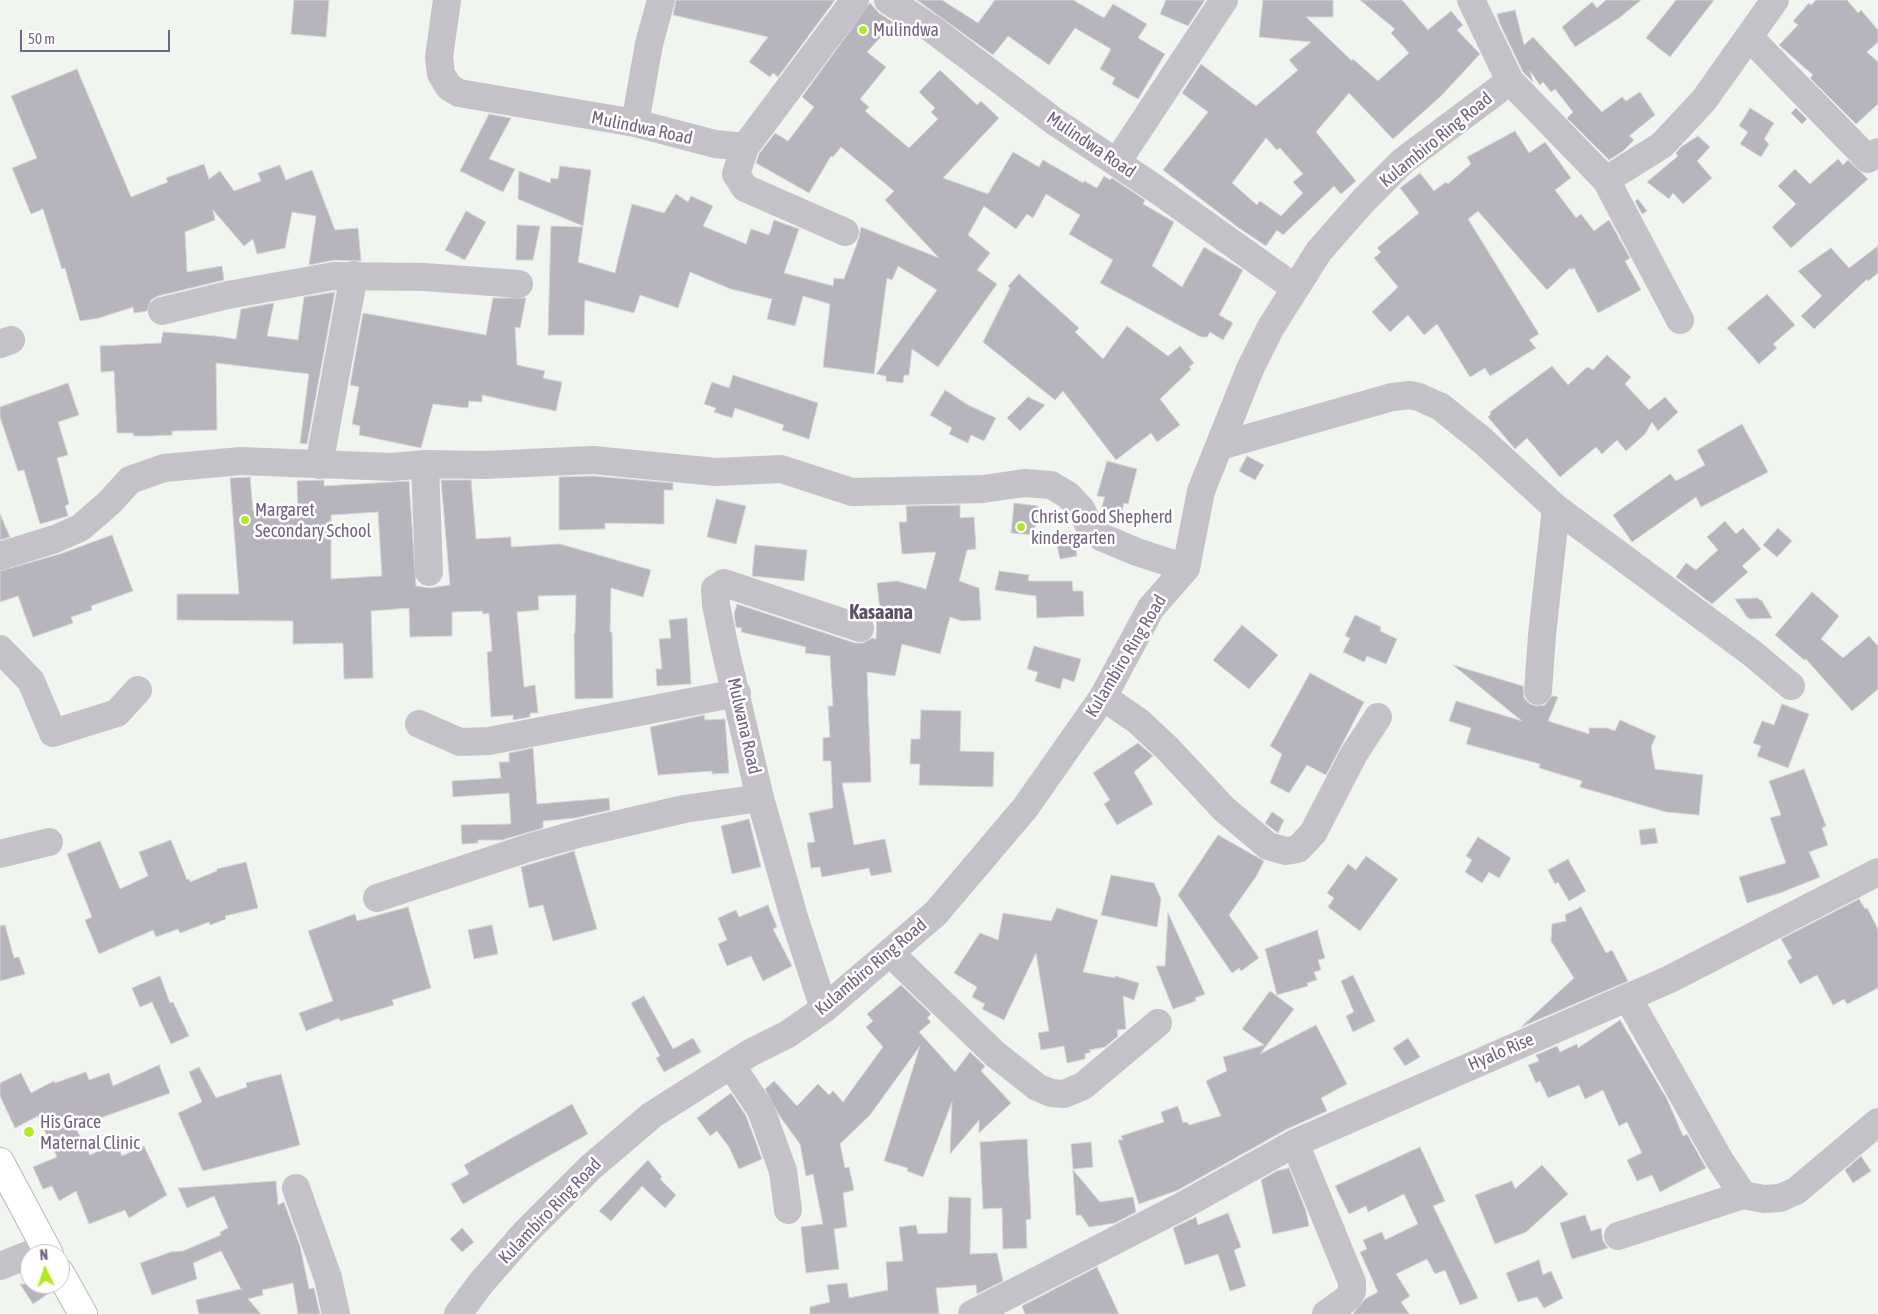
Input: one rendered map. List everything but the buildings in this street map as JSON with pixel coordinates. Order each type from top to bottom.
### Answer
[{"type":"main road","points":[[0,1162],[43,1244]]},
{"type":"main road","points":[[70,1291],[83,1314]]},
{"type":"street","name":"Mulindwa Road","points":[[447,0],[439,57],[441,74],[449,87],[458,93],[635,123],[715,144],[745,147]]},
{"type":"street","points":[[635,123],[649,44],[661,0]]},
{"type":"street","points":[[845,232],[744,188],[736,174],[745,147],[855,0]]},
{"type":"street","name":"Mulindwa Road","points":[[888,0],[932,29],[1054,121],[1118,162],[1295,288]]},
{"type":"street","points":[[1118,162],[1224,0]]},
{"type":"street","points":[[1471,0],[1510,81]]},
{"type":"street","points":[[1606,180],[1662,144],[1704,100],[1775,0]]},
{"type":"street","points":[[1749,37],[1868,159],[1878,152]]},
{"type":"street","name":"Kulambiro Ring Road","points":[[458,1314],[481,1283],[524,1234],[591,1167],[652,1115],[731,1066],[788,1034],[824,1009],[891,954],[936,913],[1025,808],[1104,698],[1151,608],[1186,568],[1201,491],[1250,369],[1271,327],[1295,288],[1319,251],[1364,200],[1397,168],[1442,131],[1510,81],[1606,180],[1680,320]]},
{"type":"street","points":[[320,464],[354,276]]},
{"type":"street","points":[[162,311],[228,295],[321,277],[424,277],[519,284]]},
{"type":"street","points":[[1220,446],[1392,397],[1410,395],[1419,397],[1440,408],[1483,441],[1556,508],[1753,654],[1791,686]]},
{"type":"street","points":[[0,556],[56,539],[80,528],[109,503],[130,480],[164,468],[241,461],[392,467],[425,464],[484,465],[593,460],[716,472],[781,469],[852,492],[983,489],[1024,483],[1051,485],[1068,495],[1081,509],[1089,526],[1101,537],[1137,552],[1186,568]]},
{"type":"street","points":[[425,464],[429,572]]},
{"type":"street","points":[[1538,692],[1542,635],[1556,508]]},
{"type":"street","name":"Mulwana Road","points":[[824,1009],[794,917],[760,798],[716,605],[715,589],[724,584],[756,592],[860,628]]},
{"type":"street","points":[[0,649],[31,681],[53,733],[117,713],[138,690]]},
{"type":"street","points":[[419,724],[460,742],[489,742],[737,693]]},
{"type":"street","points":[[1104,698],[1138,721],[1168,749],[1224,809],[1268,846],[1286,851],[1298,849],[1313,833],[1354,754],[1378,717]]},
{"type":"street","points":[[377,898],[528,848],[581,833],[684,809],[760,798]]},
{"type":"street","points":[[0,854],[49,842]]},
{"type":"street","name":"Hyalo Rise","points":[[972,1314],[1182,1206],[1295,1143],[1697,966],[1878,872]]},
{"type":"street","points":[[891,954],[995,1054],[1037,1087],[1051,1093],[1064,1094],[1083,1086],[1158,1022]]},
{"type":"street","points":[[1628,998],[1719,1159],[1743,1195]]},
{"type":"street","points":[[731,1066],[761,1110],[783,1171],[788,1210]]},
{"type":"street","points":[[1618,1236],[1743,1195],[1780,1198],[1796,1191],[1878,1122]]},
{"type":"street","points":[[1295,1143],[1352,1282],[1352,1292],[1348,1298],[1326,1314]]},
{"type":"street","points":[[296,1188],[328,1278],[336,1314]]},
{"type":"street","points":[[0,1266],[20,1260]]},
{"type":"place","name":"Mulindwa","points":[[863,30]]},
{"type":"place","name":"Margaret Secondary School","points":[[245,520]]},
{"type":"place","name":"Christ Good Shepherd kindergarten","points":[[1021,527]]},
{"type":"place","name":"His Grace Maternal Clinic","points":[[29,1132]]},
{"type":"district","name":"Kasaana","points":[[881,613]]}]
